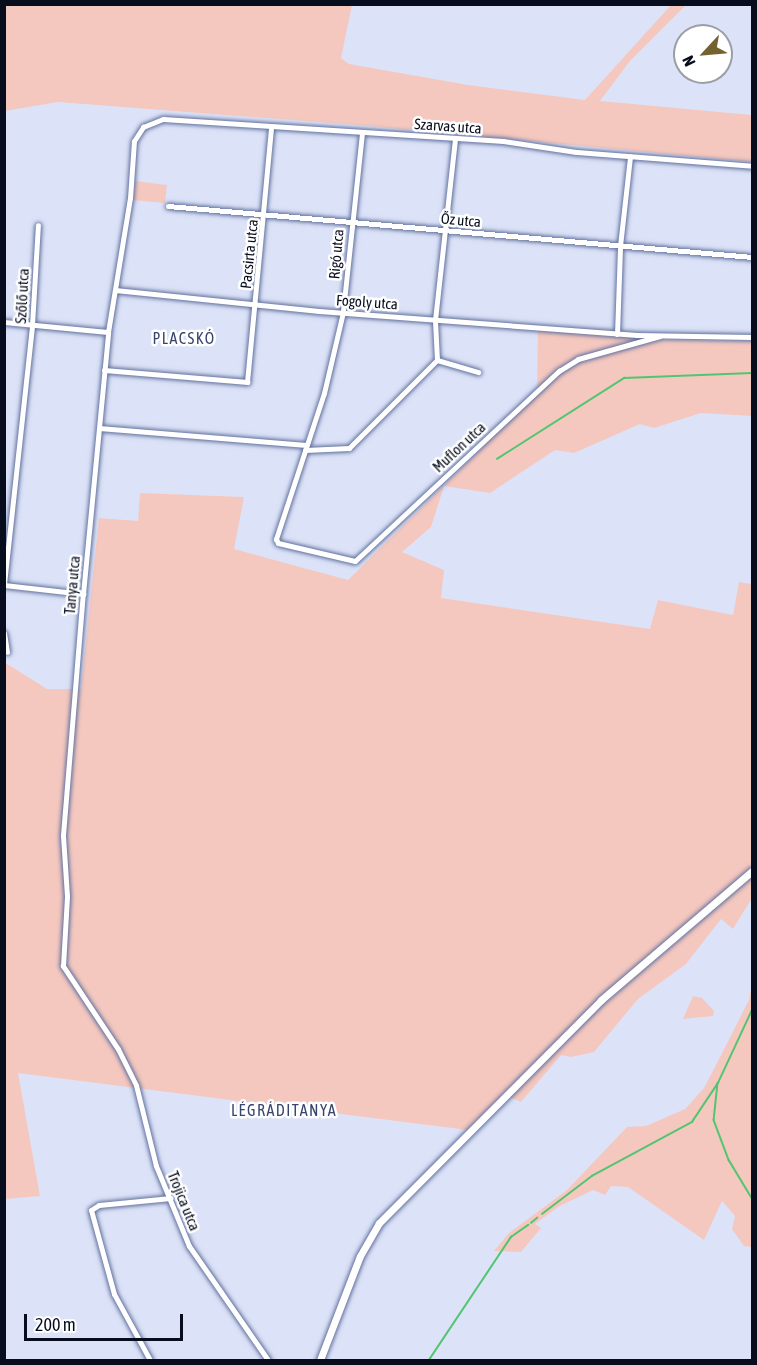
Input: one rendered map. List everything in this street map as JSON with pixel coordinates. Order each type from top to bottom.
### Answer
[{"type":"street","name":"Szarvas utca","points":[[143,127],[163,118],[455,138],[630,157],[753,166]]},
{"type":"street","name":"Pacsirta utca","points":[[104,369],[245,384],[266,215],[272,126]]},
{"type":"street","name":"Tanya utca","points":[[109,1036],[63,966],[67,896],[63,835],[108,332],[134,141],[143,127]]},
{"type":"street","name":"Rigó utca","points":[[278,543],[276,539],[324,393],[343,312],[362,133]]},
{"type":"street","points":[[99,428],[341,451],[349,448],[437,360],[435,320],[455,138]]},
{"type":"street","points":[[617,334],[620,246],[630,157]]},
{"type":"street","name":"Őz utca","points":[[168,206],[753,258]]},
{"type":"street","name":"Szőlő utca","points":[[4,585],[32,325],[38,225]]},
{"type":"street","name":"Fogoly utca","points":[[115,290],[343,312],[617,334]]},
{"type":"street","points":[[4,322],[108,332]]},
{"type":"street","name":"Muflon utca","points":[[617,334],[753,337]]},
{"type":"street","name":"Muflon utca","points":[[278,543],[355,561],[559,371],[578,359],[660,336]]},
{"type":"street","points":[[437,360],[478,372]]},
{"type":"street","points":[[4,585],[83,594]]},
{"type":"street","points":[[4,633],[7,652]]},
{"type":"street","points":[[320,1360],[360,1256],[379,1223],[612,990],[753,871]]},
{"type":"street","name":"Trojica utca","points":[[109,1036],[136,1085],[156,1166],[189,1246],[268,1360]]},
{"type":"street","points":[[150,1360],[116,1301],[92,1210],[99,1205],[171,1198]]},
{"type":"shaded area","points":[[5,4],[352,5],[341,58],[349,64],[468,85],[585,100],[671,5],[686,5],[630,61],[600,101],[752,115],[752,162],[358,125],[58,102],[5,111]]},
{"type":"shaded area","points":[[135,181],[167,185],[165,203],[133,200]]},
{"type":"shaded area","points":[[538,330],[663,340],[752,341],[752,416],[701,413],[654,428],[640,424],[574,453],[555,450],[490,493],[444,486],[431,527],[402,552],[444,570],[441,598],[650,629],[658,600],[733,615],[739,582],[752,584],[752,866],[662,951],[752,876],[752,898],[733,929],[721,919],[686,964],[638,999],[594,1052],[571,1057],[561,1055],[521,1102],[506,1095],[468,1130],[18,1073],[40,1196],[5,1199],[4,662],[47,689],[81,689],[99,518],[138,521],[140,493],[244,497],[234,549],[348,580],[537,394]]},
{"type":"shaded area","points":[[752,984],[752,1247],[744,1246],[732,1229],[735,1216],[722,1201],[704,1240],[628,1187],[611,1186],[605,1195],[593,1190],[558,1207],[535,1224],[541,1228],[521,1252],[494,1251],[509,1233],[567,1190],[627,1127],[646,1126],[685,1109],[704,1088],[749,1000]]},
{"type":"shaded area","points":[[693,996],[702,998],[714,1011],[713,1016],[683,1019]]},
{"type":"waterway","points":[[497,459],[624,378],[752,373]]},
{"type":"waterway","points":[[542,1214],[592,1176],[692,1122],[718,1083],[752,1010]]},
{"type":"waterway","points":[[718,1083],[714,1120],[729,1160],[752,1198]]},
{"type":"waterway","points":[[531,1223],[537,1218]]},
{"type":"waterway","points":[[429,1360],[511,1237],[528,1225]]},
{"type":"district","name":"PLACSKÓ","points":[[184,338]]},
{"type":"district","name":"LÉGRÁDITANYA","points":[[284,1110]]}]
